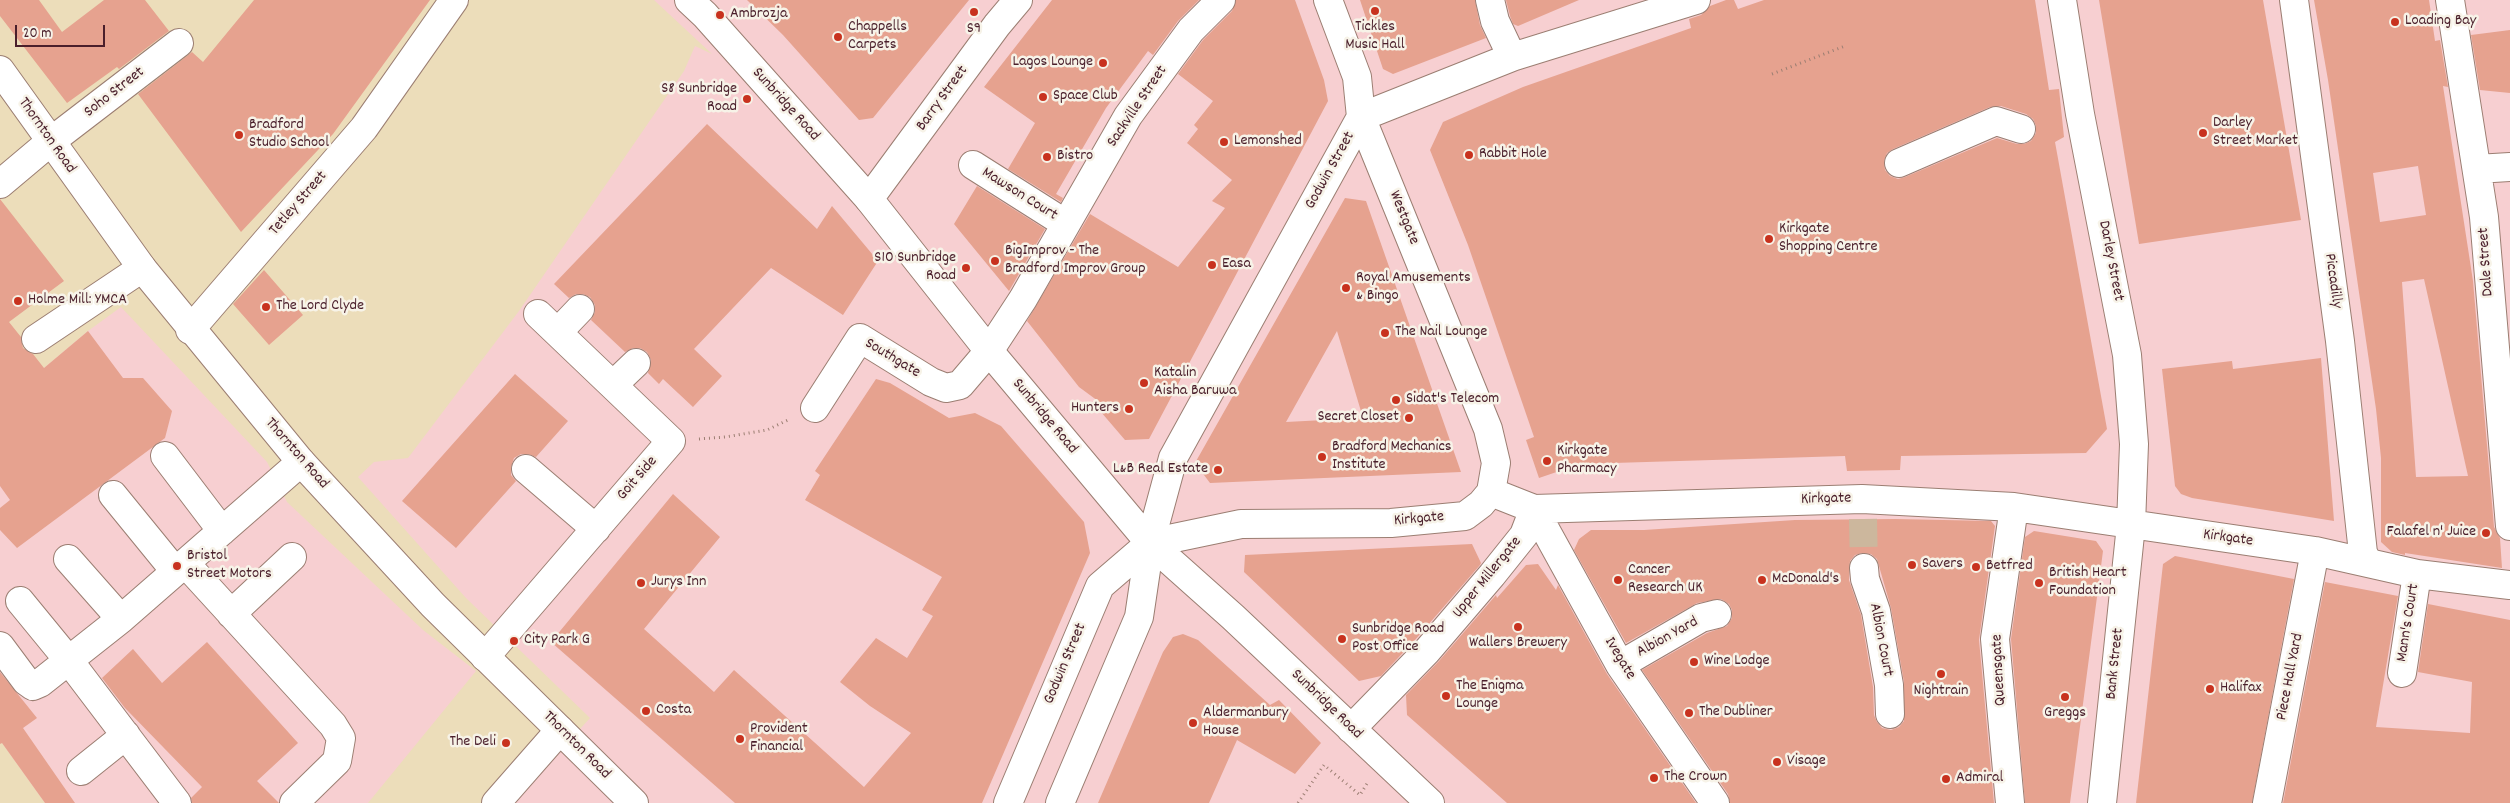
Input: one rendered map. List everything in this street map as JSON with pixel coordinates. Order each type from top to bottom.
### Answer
[{"type":"street","name":"Tetley Street","points":[[190,330],[364,128],[454,0]]},
{"type":"street","name":"Barry Street","points":[[870,199],[997,25],[1018,0]]},
{"type":"street","name":"Sackville Street","points":[[989,351],[1066,224],[1128,116],[1191,30],[1220,0]]},
{"type":"street","name":"Westgate","points":[[1328,0],[1357,77],[1361,117],[1488,429],[1496,463],[1492,492]]},
{"type":"street","points":[[1490,0],[1495,20],[1512,57]]},
{"type":"street","name":"Godwin Street","points":[[1060,803],[1139,617],[1150,543],[1173,458],[1180,442],[1361,117],[1512,57],[1652,6],[1696,0]]},
{"type":"street","name":"Darley Street","points":[[2062,0],[2080,114],[2128,355],[2134,444],[2131,525]]},
{"type":"street","name":"Piccadilly","points":[[2294,0],[2340,341],[2363,552],[2368,562]]},
{"type":"street","name":"Dale Street","points":[[2450,0],[2484,217],[2510,526]]},
{"type":"street","name":"Sunbridge Road","points":[[704,5],[870,199],[989,351],[1150,543],[1233,617],[1430,803]]},
{"type":"street","name":"Soho Street","points":[[0,184],[50,142],[179,43]]},
{"type":"street","name":"Thornton Road","points":[[0,70],[142,268],[190,330],[301,462],[485,657],[634,803]]},
{"type":"street","points":[[1899,163],[1996,121],[2021,129]]},
{"type":"street","name":"Mawson Court","points":[[973,165],[1066,224]]},
{"type":"street","points":[[2477,169],[2510,167]]},
{"type":"street","points":[[36,340],[142,268]]},
{"type":"street","points":[[558,332],[580,309]]},
{"type":"street","points":[[538,314],[671,441]]},
{"type":"street","name":"Southgate","points":[[815,408],[860,338],[931,382],[946,388],[960,385],[989,351]]},
{"type":"street","points":[[613,385],[636,363]]},
{"type":"street","name":"Goit Side","points":[[485,657],[671,441]]},
{"type":"street","points":[[165,456],[222,531]]},
{"type":"street","points":[[0,646],[26,681],[33,686],[40,683],[70,662],[301,462]]},
{"type":"street","points":[[526,469],[596,528]]},
{"type":"street","name":"Kirkgate","points":[[1150,543],[1241,524],[1391,523],[1465,516],[1481,504],[1492,492],[1534,509],[2014,507],[2315,551],[2417,574],[2510,585]]},
{"type":"street","points":[[113,495],[180,567],[231,614],[333,725],[341,738],[337,761],[327,773],[294,803]]},
{"type":"street","name":"Queensgate","points":[[2010,803],[1995,639],[2014,507]]},
{"type":"street","name":"Ivegate","points":[[1534,509],[1620,665],[1715,803]]},
{"type":"street","name":"Upper Millergate","points":[[1351,729],[1426,651],[1492,575],[1524,535],[1534,509]]},
{"type":"street","name":"Bank Street","points":[[2102,803],[2131,525]]},
{"type":"street","name":"Godwin Street","points":[[1008,803],[1100,586],[1150,543]]},
{"type":"street","name":"Piece Hall Yard","points":[[2267,803],[2315,551]]},
{"type":"street","points":[[231,614],[292,557]]},
{"type":"street","points":[[68,559],[120,619]]},
{"type":"street","name":"Albion Court","points":[[1864,568],[1865,579],[1876,611],[1889,685],[1890,714]]},
{"type":"street","name":"Mann's Court","points":[[2402,673],[2417,574]]},
{"type":"street","points":[[20,602],[70,662],[177,803]]},
{"type":"street","name":"Albion Yard","points":[[1620,665],[1702,618],[1717,614]]},
{"type":"street","points":[[496,803],[560,730]]},
{"type":"street","points":[[81,771],[126,735]]},
{"type":"street","points":[[601,771],[616,803]]},
{"type":"path","points":[[1772,74],[1845,46]]},
{"type":"path","points":[[671,441],[725,437],[767,430],[815,408]]},
{"type":"path","points":[[1298,803],[1324,765],[1360,795],[1383,759]]},
{"type":"shaded area","points":[[654,0],[2510,0],[2510,803],[513,803],[590,718],[466,598],[358,477],[374,462],[408,458],[519,311],[684,71],[695,46],[712,54]]},
{"type":"shaded area","name":"Bristol Street Motors","points":[[121,307],[267,462],[287,502],[423,630],[476,671],[368,803],[45,803],[0,740],[0,405],[88,331]]},
{"type":"building","points":[[0,0],[39,0],[62,32],[104,0],[145,0],[169,31],[119,69],[117,67],[67,103],[0,16]]},
{"type":"building","points":[[254,0],[430,0],[333,134],[241,232],[138,94],[192,52],[203,62]]},
{"type":"building","points":[[747,0],[969,0],[873,118],[859,120],[783,35]]},
{"type":"building","points":[[1052,0],[1199,0],[1178,21],[1153,55],[1148,51],[1106,108],[1056,194],[1063,198],[1061,202],[1008,169],[1035,123],[984,87]]},
{"type":"building","points":[[1236,0],[1295,0],[1324,80],[1328,101],[1149,439],[1125,440],[1095,405],[1098,401],[1079,387],[1027,321],[1090,214],[1178,267],[1225,208],[1212,201],[1232,180],[1187,143],[1198,129],[1194,125],[1213,101],[1178,74],[1203,40],[1232,11]]},
{"type":"building","points":[[1360,0],[1475,0],[1480,25],[1486,38],[1393,74],[1383,69]]},
{"type":"building","points":[[1506,0],[1579,0],[1518,26],[1513,24]]},
{"type":"building","name":"Kirkgate Shopping Centre","points":[[1726,0],[1734,0],[1738,9],[1764,0],[2035,0],[2049,90],[2059,89],[2064,137],[2055,142],[2107,429],[2086,453],[1901,456],[1900,470],[1847,471],[1845,456],[1580,464],[1539,478],[1526,440],[1534,437],[1468,245],[1430,150],[1443,122],[1523,87],[1691,28],[1689,19],[1701,15],[1710,6]],"holes":[[[2001,106],[2026,114],[2033,119],[2036,133],[2031,141],[2024,144],[2017,144],[1997,138],[1898,179],[1890,176],[1885,170],[1884,161],[1887,153],[1893,149],[1990,107]]]},
{"type":"building","name":"Darley Street Market","points":[[2099,0],[2263,0],[2301,220],[2139,244]]},
{"type":"building","points":[[2314,0],[2429,0],[2435,41],[2440,40],[2448,87],[2443,86],[2473,281],[2494,527],[2500,538],[2502,568],[2405,553],[2405,555],[2392,552],[2381,542],[2381,458],[2376,409],[2328,80]],"holes":[[[2418,166],[2426,215],[2380,222],[2373,173]],[[2424,279],[2468,476],[2416,477],[2402,282]]]},
{"type":"building","points":[[2510,30],[2510,93],[2480,90],[2471,35]]},
{"type":"building","points":[[707,124],[817,229],[832,206],[878,261],[843,315],[771,268],[694,349],[722,376],[693,407],[663,379],[659,384],[648,373],[651,360],[647,352],[640,348],[633,348],[625,352],[591,320],[595,312],[595,305],[590,297],[576,294],[569,298],[554,284]]},
{"type":"building","points":[[977,186],[1045,229],[1009,291],[954,224]]},
{"type":"building","points":[[1345,198],[1366,201],[1461,472],[1210,483],[1195,463]],"holes":[[[1337,331],[1363,418],[1286,422]]]},
{"type":"building","points":[[0,199],[64,281],[9,322],[21,337],[23,348],[33,354],[44,368],[88,331],[123,378],[143,378],[172,411],[165,438],[17,548],[0,530],[0,508],[10,500],[0,486]]},
{"type":"building","name":"The Lord Clyde","points":[[264,270],[303,315],[269,345],[233,304]]},
{"type":"building","points":[[2321,358],[2334,521],[2192,498],[2181,494],[2175,486],[2162,369],[2232,361],[2233,369]]},
{"type":"building","points":[[515,374],[568,421],[536,457],[521,454],[514,458],[511,475],[516,481],[456,548],[402,501]]},
{"type":"building","points":[[876,379],[890,383],[949,418],[975,413],[1001,426],[1084,522],[1090,553],[982,803],[735,803],[551,642],[673,494],[720,537],[644,629],[714,692],[734,670],[864,787],[911,733],[870,706],[840,682],[876,638],[907,658],[933,616],[922,610],[942,577],[805,500],[820,475],[815,471]]},
{"type":"building","points":[[1895,519],[1991,521],[1995,526],[1979,640],[1994,803],[1730,803],[1728,794],[1642,670],[1707,633],[1727,626],[1732,618],[1732,610],[1729,604],[1721,599],[1697,603],[1626,643],[1574,550],[1579,539],[1591,530],[1644,530],[1795,520]],"holes":[[[1862,553],[1871,554],[1877,559],[1891,608],[1904,682],[1904,721],[1899,727],[1891,730],[1882,728],[1874,715],[1873,687],[1861,615],[1849,580],[1850,561],[1855,555]]]},
{"type":"building","points":[[2034,531],[2096,541],[2103,551],[2070,803],[2025,803],[2011,639],[2025,537]]},
{"type":"building","points":[[1472,544],[1481,563],[1480,565],[1381,676],[1359,681],[1244,572],[1245,555]]},
{"type":"building","points":[[2175,556],[2294,579],[2252,803],[2136,803],[2163,564]]},
{"type":"building","points":[[1538,564],[1556,590],[1558,585],[1607,674],[1696,803],[1507,803],[1407,715],[1406,695],[1439,661],[1496,595],[1497,598],[1526,565]]},
{"type":"building","points":[[2325,582],[2398,596],[2376,727],[2470,733],[2472,682],[2418,672],[2428,604],[2510,620],[2510,803],[2283,803]]},
{"type":"building","name":"Aldermanbury House","points":[[1183,634],[1198,640],[1270,705],[1279,700],[1321,743],[1295,774],[1237,740],[1209,803],[1098,803],[1163,652],[1173,637]]},
{"type":"building","points":[[207,642],[298,743],[257,781],[279,803],[192,803],[191,798],[202,787],[125,708],[102,678],[133,649],[162,683]]},
{"type":"building","points":[[0,672],[37,718],[23,728],[75,803],[45,803],[2,743],[0,744]]},
{"type":"tunnel","points":[[1863,519],[1864,568]]},
{"type":"place","name":"Tickles Music Hall","points":[[1375,11]]},
{"type":"place","name":"S9","points":[[974,12]]},
{"type":"place","name":"Ambrozja","points":[[720,15]]},
{"type":"place","name":"Loading Bay","points":[[2395,22]]},
{"type":"place","name":"Chappells Carpets","points":[[838,37]]},
{"type":"place","name":"Lagos Lounge","points":[[1103,63]]},
{"type":"place","name":"Space Club","points":[[1043,97]]},
{"type":"place","name":"S8 Sunbridge Road","points":[[747,99]]},
{"type":"place","name":"Darley Street Market","points":[[2203,133]]},
{"type":"place","name":"Bradford Studio School","points":[[239,135]]},
{"type":"place","name":"Lemonshed","points":[[1224,142]]},
{"type":"place","name":"Rabbit Hole","points":[[1469,155]]},
{"type":"place","name":"Bistro","points":[[1047,157]]},
{"type":"place","name":"Kirkgate Shopping Centre","points":[[1769,239]]},
{"type":"place","name":"BigImprov - The Bradford Improv Group","points":[[995,261]]},
{"type":"place","name":"Easa","points":[[1212,265]]},
{"type":"place","name":"S10 Sunbridge Road","points":[[966,268]]},
{"type":"place","name":"Royal Amusements & Bingo","points":[[1346,288]]},
{"type":"place","name":"Holme Mill: YMCA","points":[[18,301]]},
{"type":"place","name":"The Lord Clyde","points":[[266,307]]},
{"type":"place","name":"The Nail Lounge","points":[[1385,333]]},
{"type":"place","name":"Katalin Aisha Baruwa","points":[[1144,383]]},
{"type":"place","name":"Sidat's Telecom","points":[[1396,400]]},
{"type":"place","name":"Hunters","points":[[1129,409]]},
{"type":"place","name":"Secret Closet","points":[[1409,418]]},
{"type":"place","name":"Bradford Mechanics Institute","points":[[1322,457]]},
{"type":"place","name":"Kirkgate Pharmacy","points":[[1547,461]]},
{"type":"place","name":"L&B Real Estate","points":[[1218,470]]},
{"type":"place","name":"Falafel n' Juice","points":[[2486,533]]},
{"type":"place","name":"Savers","points":[[1912,565]]},
{"type":"place","name":"Bristol Street Motors","points":[[177,566]]},
{"type":"place","name":"Betfred","points":[[1976,567]]},
{"type":"place","name":"Cancer Research UK","points":[[1618,580]]},
{"type":"place","name":"McDonald's","points":[[1762,580]]},
{"type":"place","name":"Jurys Inn","points":[[641,583]]},
{"type":"place","name":"British Heart Foundation","points":[[2039,583]]},
{"type":"place","name":"Wallers Brewery","points":[[1518,627]]},
{"type":"place","name":"Sunbridge Road Post Office","points":[[1342,639]]},
{"type":"place","name":"City Park G","points":[[514,641]]},
{"type":"place","name":"Wine Lodge","points":[[1694,662]]},
{"type":"place","name":"Nightrain","points":[[1941,674]]},
{"type":"place","name":"Halifax","points":[[2210,689]]},
{"type":"place","name":"The Enigma Lounge","points":[[1446,696]]},
{"type":"place","name":"Greggs","points":[[2065,697]]},
{"type":"place","name":"Costa","points":[[646,711]]},
{"type":"place","name":"The Dubliner","points":[[1689,713]]},
{"type":"place","name":"Aldermanbury House","points":[[1193,723]]},
{"type":"place","name":"Provident Financial","points":[[740,739]]},
{"type":"place","name":"The Deli","points":[[506,743]]},
{"type":"place","name":"Visage","points":[[1777,762]]},
{"type":"place","name":"The Crown","points":[[1654,778]]},
{"type":"place","name":"Admiral","points":[[1946,779]]}]
